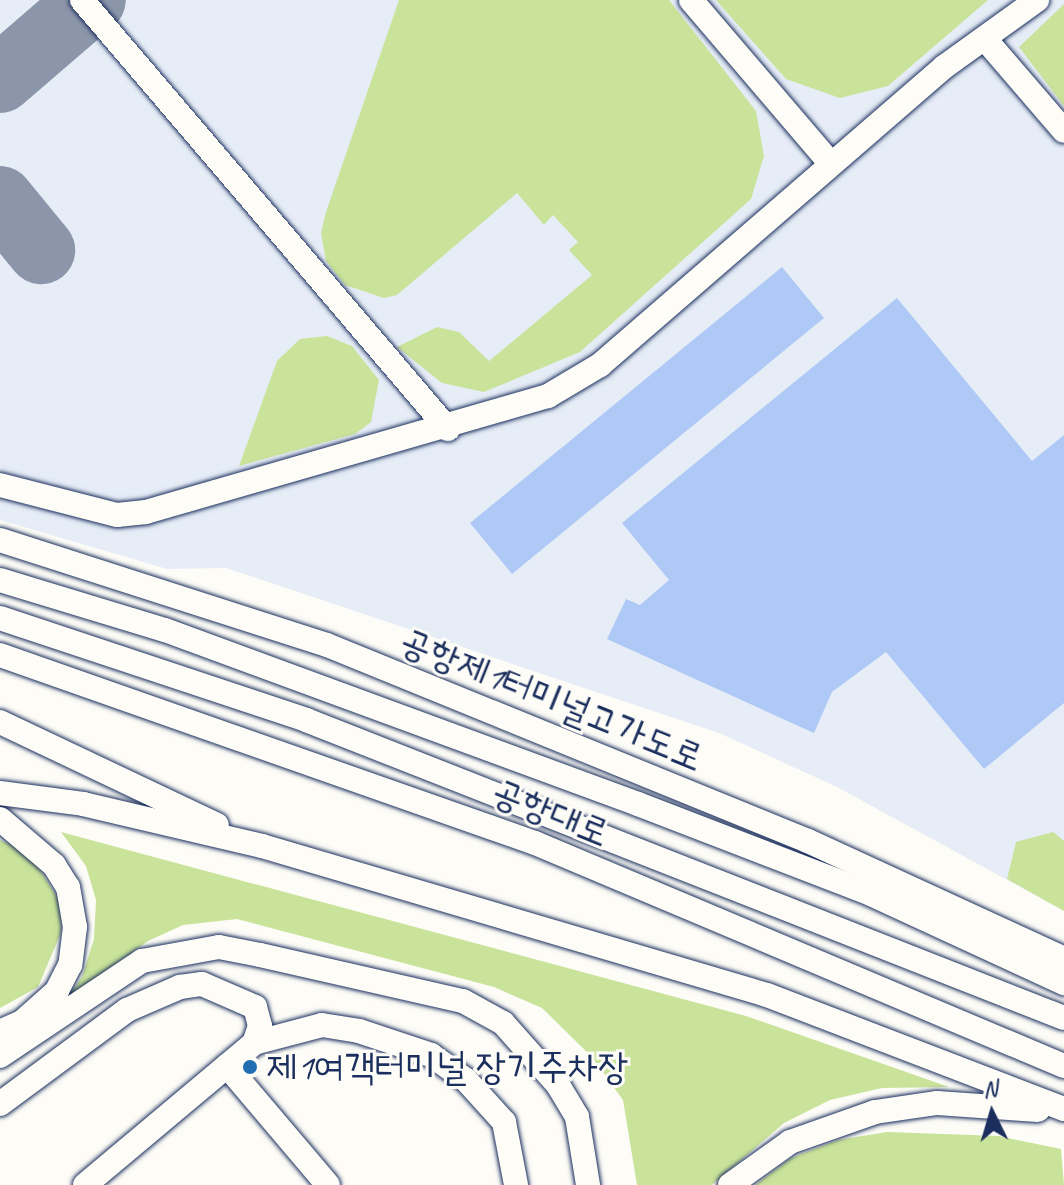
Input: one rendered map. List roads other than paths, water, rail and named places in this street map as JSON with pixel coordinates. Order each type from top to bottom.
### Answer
[{"type":"street","points":[[82,0],[448,429]]},
{"type":"street","points":[[691,0],[830,163]]},
{"type":"street","points":[[0,485],[117,515],[146,512],[448,429],[548,396],[600,365],[830,163],[1037,0]]},
{"type":"street","points":[[985,39],[1064,131]]},
{"type":"street","name":"공항제1터미널고가도로","points":[[0,540],[205,603],[327,645],[808,841],[1063,958]]},
{"type":"street","points":[[0,580],[165,630],[638,804],[871,894],[1064,983]]},
{"type":"street","points":[[0,618],[182,675],[1064,1018]]},
{"type":"street","name":"공항대로","points":[[0,655],[535,843],[1064,1066]]},
{"type":"street","points":[[0,722],[262,846]]},
{"type":"street","points":[[0,793],[83,804],[262,846],[767,995],[1064,1112]]},
{"type":"street","points":[[0,819],[54,865],[68,887],[75,927],[70,965],[57,991],[22,1022],[0,1032]]},
{"type":"street","points":[[0,1056],[142,961],[219,947],[275,958],[463,1001],[503,1023],[558,1085],[577,1117],[588,1185]]},
{"type":"street","points":[[0,1104],[127,1010],[180,987],[202,984],[255,1007],[260,1026],[254,1043]]},
{"type":"street","points":[[85,1185],[254,1043],[322,1025],[359,1031],[431,1055],[482,1094],[504,1122],[516,1185]]},
{"type":"street","points":[[227,1066],[328,1185]]},
{"type":"street","points":[[730,1185],[790,1142],[875,1112],[982,1103],[1064,1112]]},
{"type":"place","name":"제1여객터미널 장기주차장","points":[[250,1067]]}]
